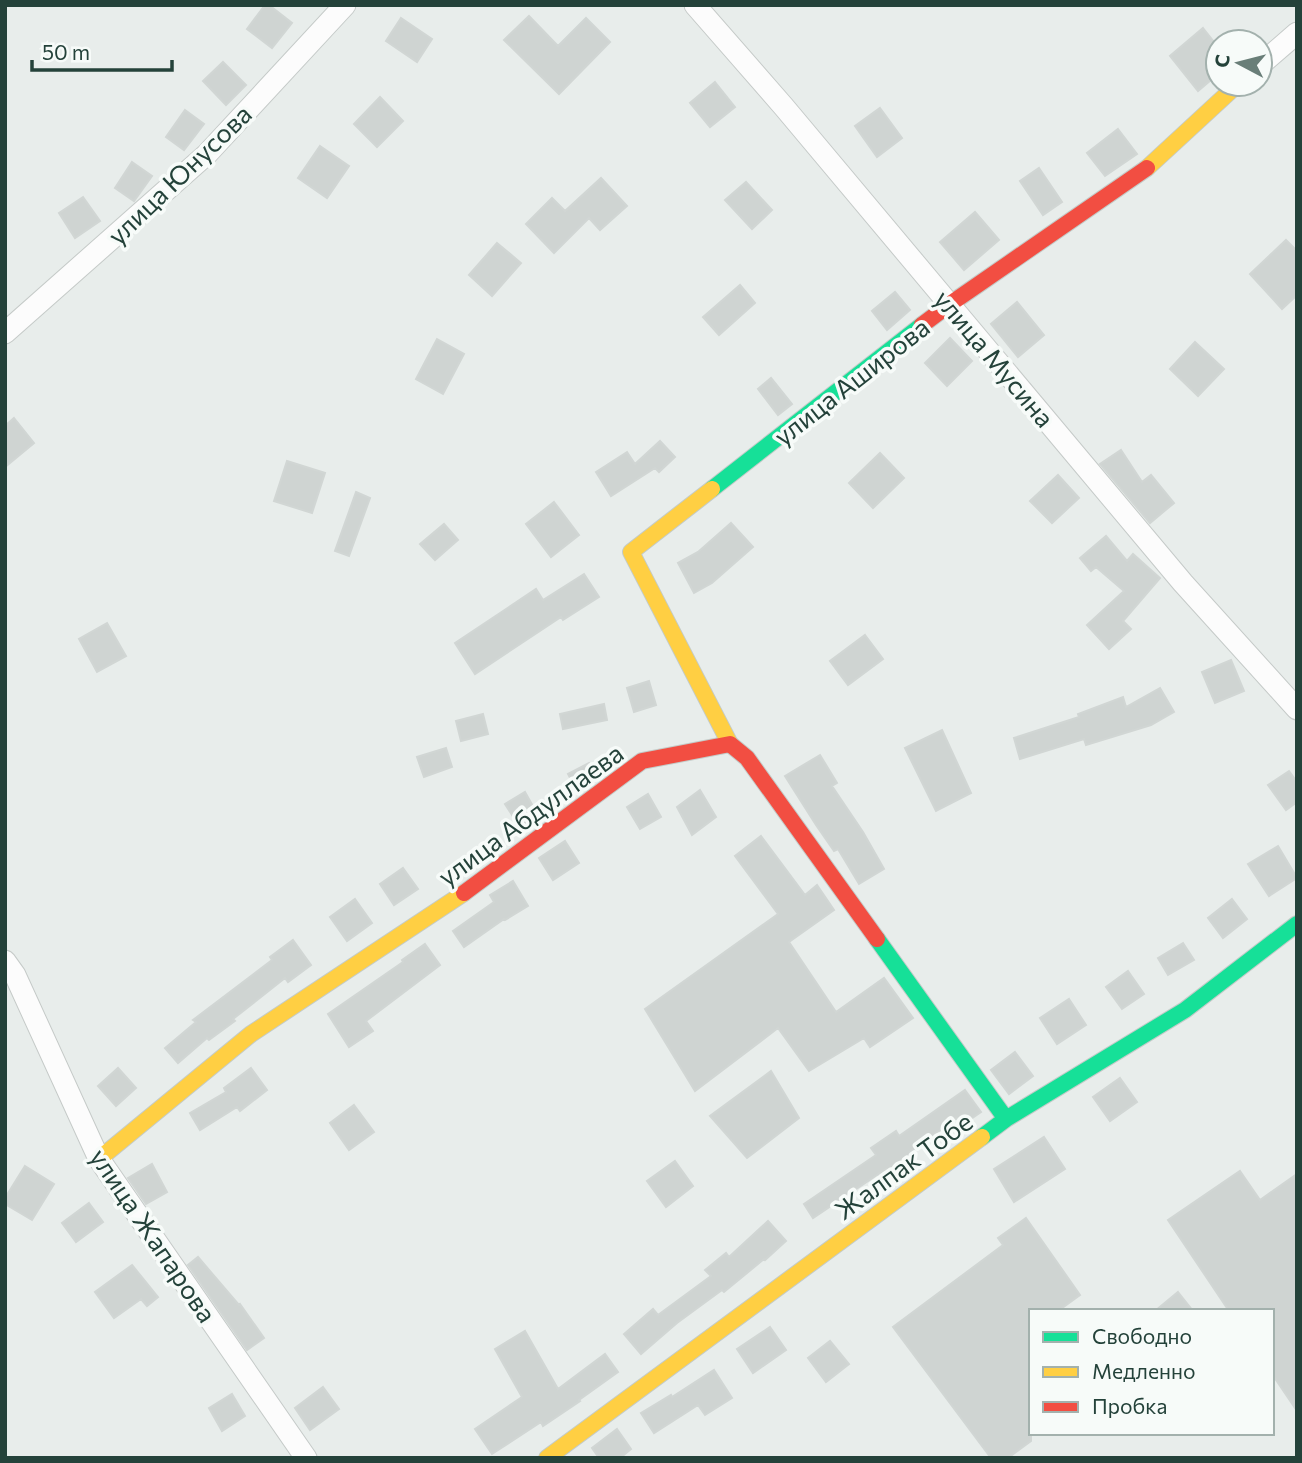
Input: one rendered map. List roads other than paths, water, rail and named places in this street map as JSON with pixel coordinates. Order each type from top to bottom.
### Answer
[{"type":"street","name":"улица Юнусова","points":[[5,334],[207,154],[345,5]]},
{"type":"street","name":"улица Мусина","points":[[695,5],[784,107],[1183,583],[1297,709]]},
{"type":"street","points":[[1274,53],[1297,33]]},
{"type":"street","name":"улица Аширова","points":[[730,744],[631,552],[950,304],[1152,164],[1222,98]]},
{"type":"street","points":[[730,744],[747,758],[1006,1119]]},
{"type":"street","name":"улица Абдуллаева","points":[[99,1159],[251,1034],[447,906],[642,761],[730,744]]},
{"type":"street","name":"Жалпак Тобе","points":[[547,1458],[1006,1119],[1185,1010],[1297,924]]},
{"type":"street","name":"улица Жапарова","points":[[8,973],[99,1159],[306,1458]]}]
